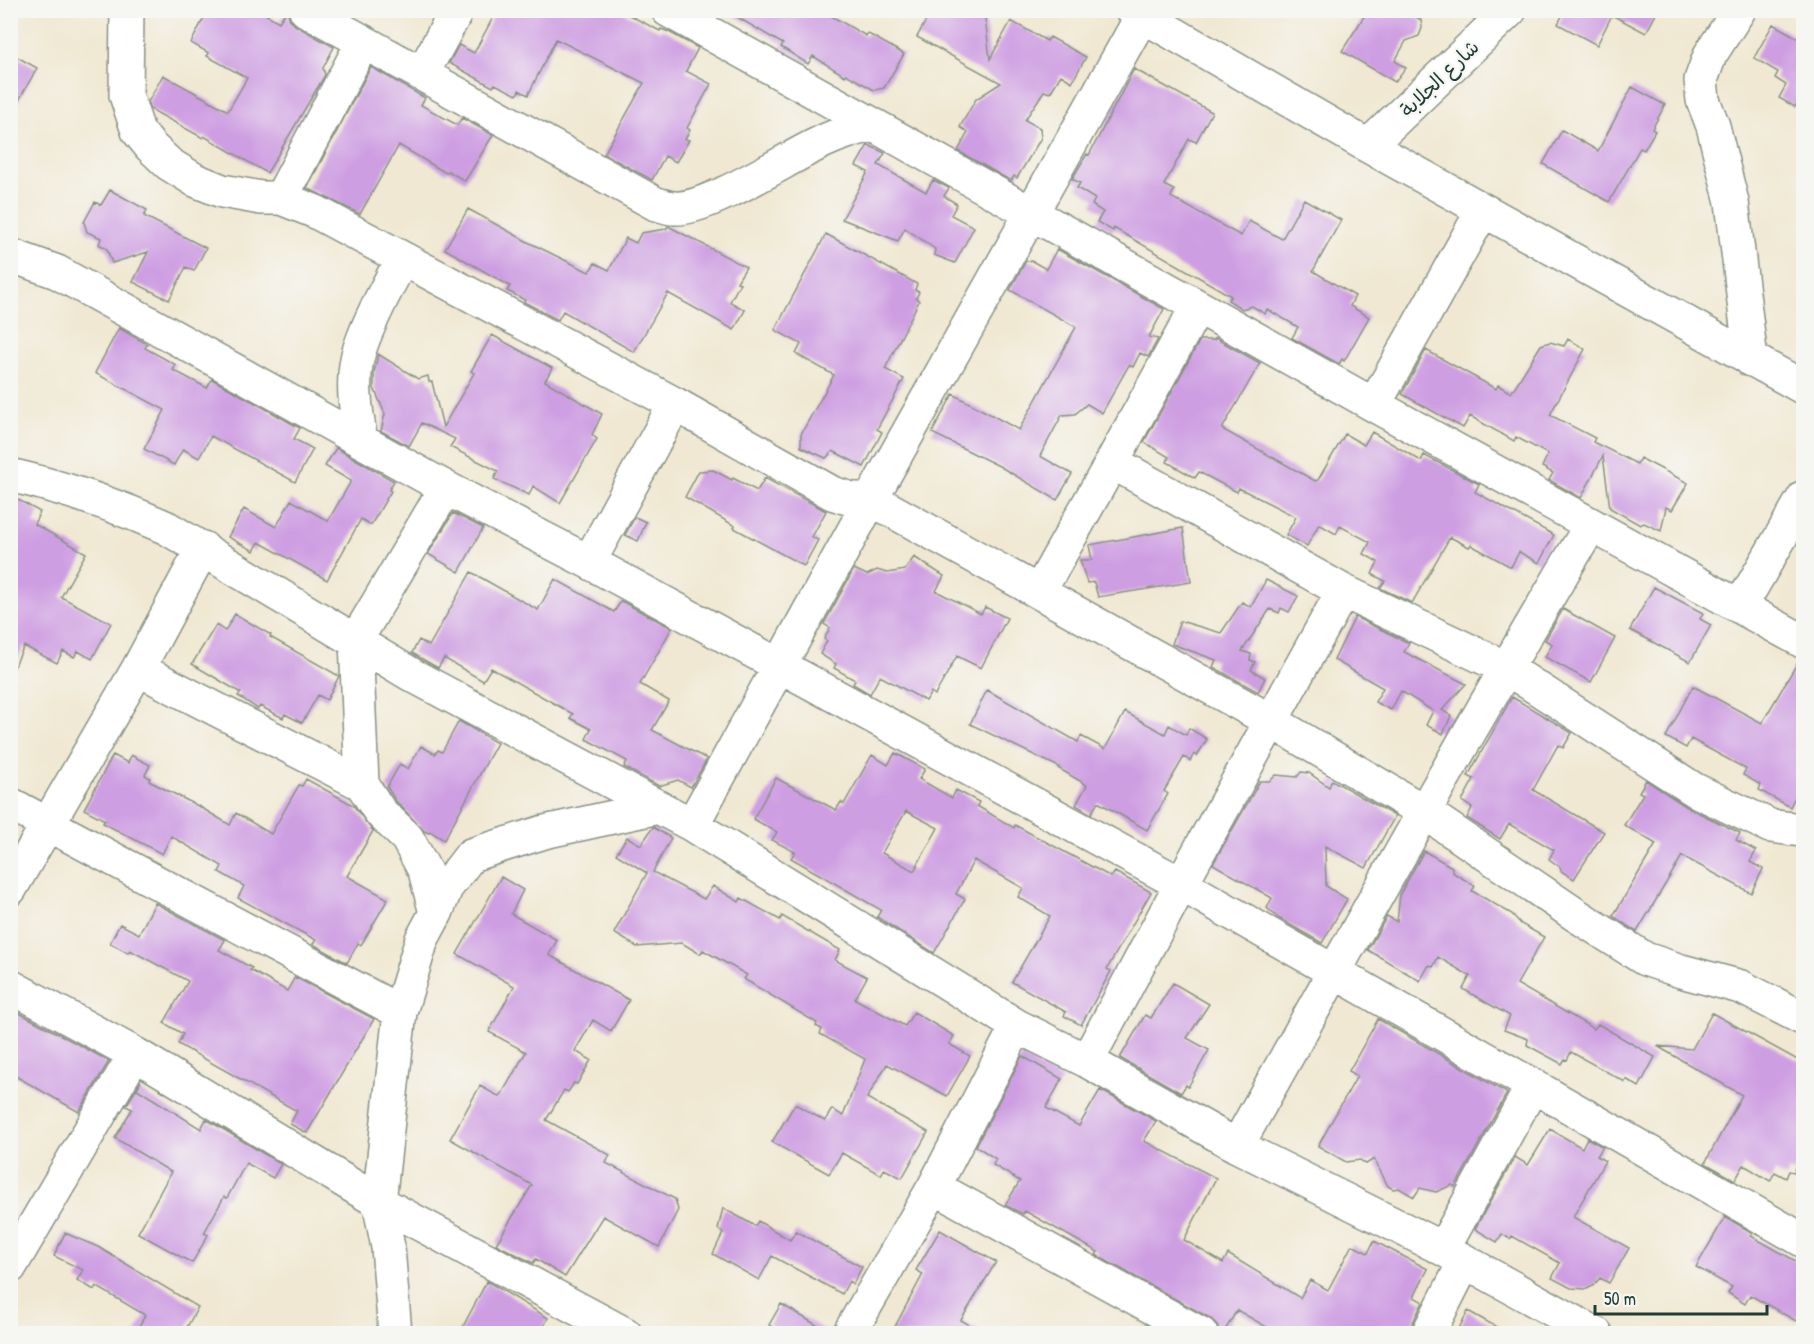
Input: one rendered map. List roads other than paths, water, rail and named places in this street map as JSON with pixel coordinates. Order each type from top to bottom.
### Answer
[{"type":"street","points":[[127,10],[126,95],[138,130],[150,146],[169,164],[195,180],[222,191],[261,198],[281,198],[316,212],[675,404],[832,493],[851,499],[871,499],[1271,721],[1423,811],[1576,915],[1645,958],[1681,972],[1741,987],[1803,1019]]},
{"type":"street","points":[[306,10],[656,204],[675,208],[694,205],[716,197],[823,141],[872,125]]},
{"type":"street","points":[[422,74],[457,10]]},
{"type":"street","points":[[668,10],[1197,307],[1803,642]]},
{"type":"street","name":"شارع الجلابة","points":[[1368,147],[1510,10]]},
{"type":"street","points":[[1739,10],[1710,55],[1701,80],[1703,100],[1713,126],[1732,202],[1751,360]]},
{"type":"street","points":[[692,825],[1031,214],[1137,13],[1368,147],[1803,388]]},
{"type":"street","points":[[281,198],[363,42]]},
{"type":"street","points":[[1374,405],[1483,210]]},
{"type":"street","points":[[10,255],[57,272],[446,488],[589,562],[1181,884],[1803,1241]]},
{"type":"street","points":[[361,441],[356,413],[355,384],[359,350],[402,259]]},
{"type":"street","points":[[1039,592],[1197,307]]},
{"type":"street","points":[[589,562],[675,404]]},
{"type":"street","points":[[1112,462],[1343,591],[1506,668],[1695,790],[1770,826],[1801,830],[1803,828]]},
{"type":"street","points":[[10,475],[55,486],[126,509],[167,528],[412,675],[692,825],[1017,1026],[1087,1061],[1237,1146],[1454,1255],[1596,1334]]},
{"type":"street","points":[[362,784],[357,640],[446,488]]},
{"type":"street","points":[[1740,607],[1803,497]]},
{"type":"street","points":[[1237,1146],[1423,811],[1591,525]]},
{"type":"street","points":[[10,889],[138,669],[203,548]]},
{"type":"street","points":[[1087,1061],[1181,884],[1343,591]]},
{"type":"street","points":[[138,669],[362,784],[380,812],[407,837],[425,871],[436,913]]},
{"type":"street","points":[[10,804],[400,1012]]},
{"type":"street","points":[[395,1334],[388,1247],[379,1202],[400,1012],[422,939],[446,888],[471,855],[544,832],[659,807]]},
{"type":"street","points":[[10,986],[135,1054],[379,1202],[625,1334]]},
{"type":"street","points":[[849,1334],[934,1187],[1017,1026]]},
{"type":"street","points":[[10,1267],[135,1054]]},
{"type":"street","points":[[1428,1334],[1454,1255],[1533,1085]]},
{"type":"street","points":[[934,1187],[1201,1334]]}]
